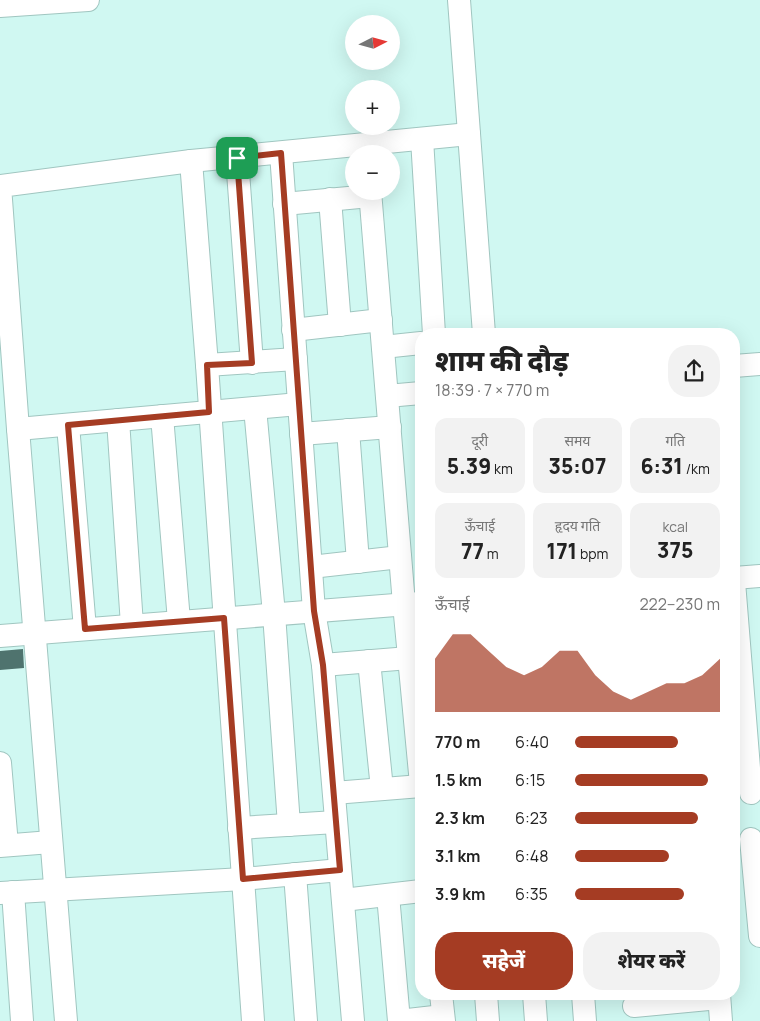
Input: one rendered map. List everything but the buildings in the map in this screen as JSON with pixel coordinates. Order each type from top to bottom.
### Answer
[{"type":"street","points":[[0,6],[36,2],[88,0]]},
{"type":"street","points":[[459,0],[484,328]]},
{"type":"street","points":[[389,145],[469,134]]},
{"type":"street","points":[[422,139],[434,328]]},
{"type":"street","points":[[66,1021],[18,429],[6,337],[0,186],[191,161],[281,153],[345,150]]},
{"type":"street","points":[[281,153],[314,611],[323,665],[353,1021]]},
{"type":"street","points":[[237,158],[252,363]]},
{"type":"street","points":[[191,161],[253,1021]]},
{"type":"street","points":[[284,204],[345,197]]},
{"type":"street","points":[[330,199],[340,325]]},
{"type":"street","points":[[371,200],[400,557],[413,603],[409,658],[415,722]]},
{"type":"street","points":[[293,330],[381,320]]},
{"type":"street","points":[[383,347],[415,344]]},
{"type":"street","points":[[207,365],[252,363],[296,358]]},
{"type":"street","points":[[740,366],[760,364]]},
{"type":"street","points":[[387,396],[415,394]]},
{"type":"street","points":[[18,429],[299,404]]},
{"type":"street","points":[[255,408],[274,614],[289,825]]},
{"type":"street","points":[[162,416],[179,622]]},
{"type":"street","points":[[118,420],[132,625]]},
{"type":"street","points":[[68,425],[85,629]]},
{"type":"street","points":[[301,434],[390,426]]},
{"type":"street","points":[[348,430],[358,562]]},
{"type":"street","points":[[311,567],[400,557]]},
{"type":"street","points":[[740,579],[760,576]]},
{"type":"street","points":[[0,636],[413,603]]},
{"type":"street","points":[[323,665],[409,658]]},
{"type":"street","points":[[369,661],[382,789]]},
{"type":"street","points":[[740,671],[748,793]]},
{"type":"street","points":[[0,763],[4,846],[51,842]]},
{"type":"street","points":[[334,793],[415,786]]},
{"type":"street","points":[[239,828],[336,822]]},
{"type":"street","points":[[748,839],[760,936]]},
{"type":"street","points":[[22,1021],[6,893],[243,879],[340,870]]},
{"type":"street","points":[[295,874],[306,1021]]},
{"type":"street","points":[[342,900],[415,892]]},
{"type":"street","points":[[388,895],[399,1021],[444,1019],[442,1000]]},
{"type":"street","points":[[486,1000],[488,1021]]},
{"type":"street","points":[[534,1000],[536,1021]]},
{"type":"street","points":[[583,1000],[585,1021]]},
{"type":"street","points":[[634,1007],[665,1000]]},
{"type":"street","points":[[719,1000],[721,1021]]},
{"type":"route","points":[[281,153],[314,611],[323,665],[340,870],[243,879],[224,618],[85,629],[68,425],[209,412],[207,365],[252,363],[237,158],[281,153]]}]
